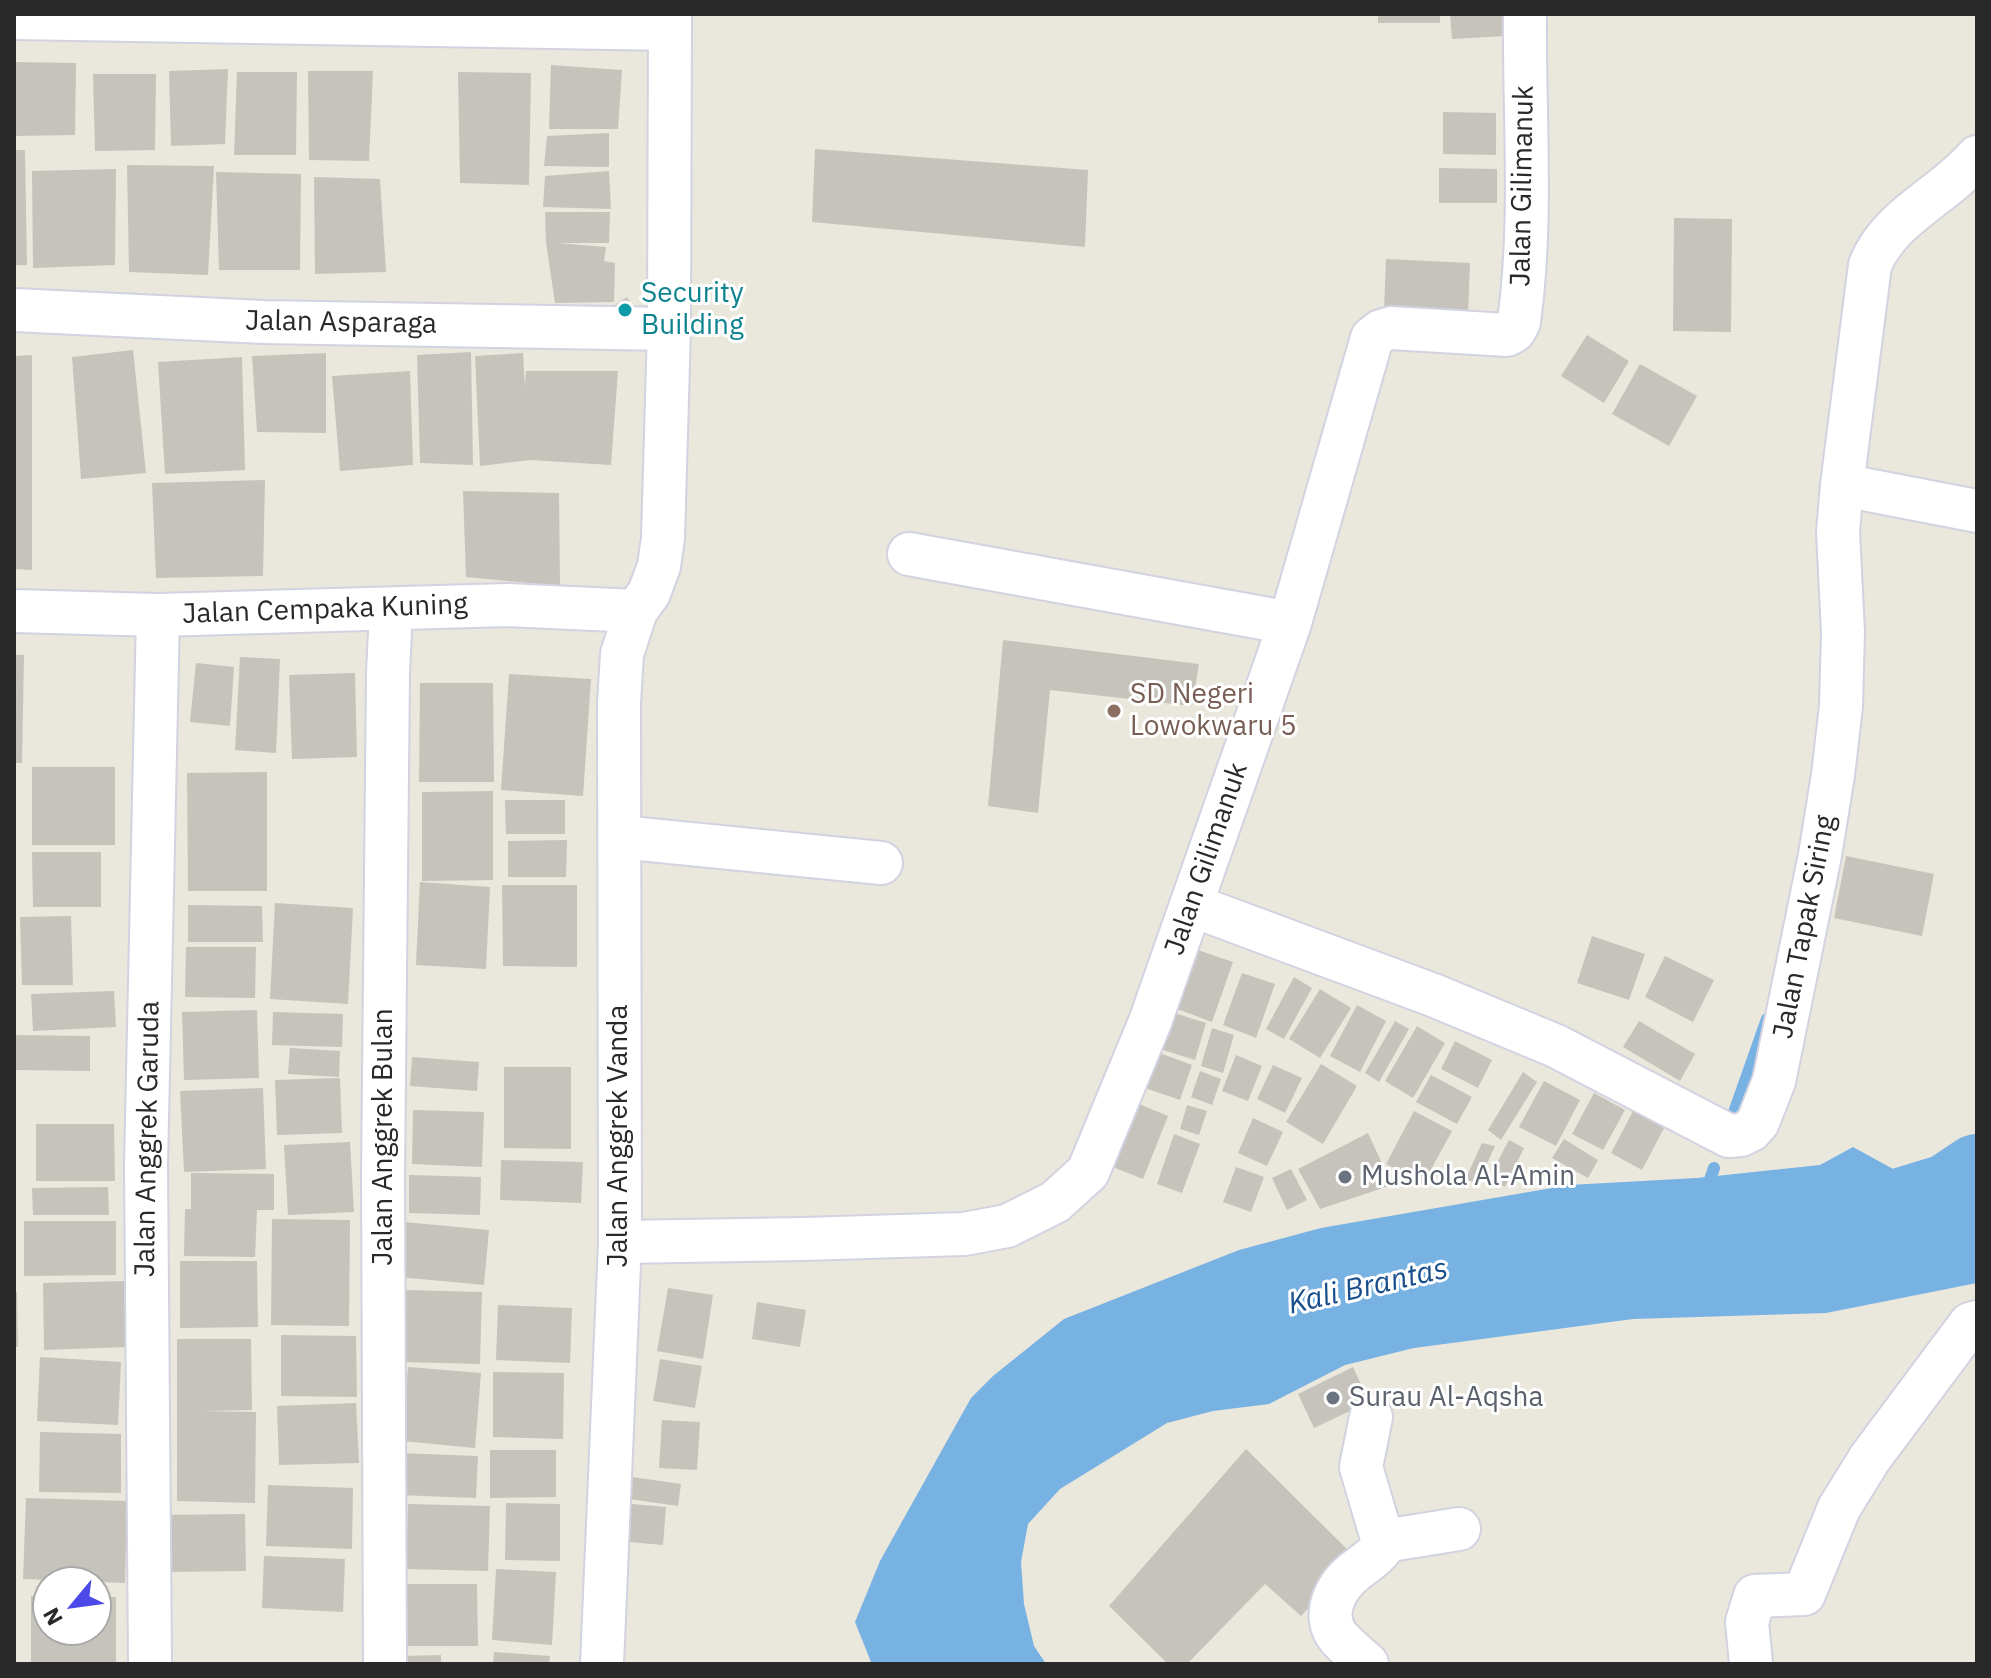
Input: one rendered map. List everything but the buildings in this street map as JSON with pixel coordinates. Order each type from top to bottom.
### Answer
[{"type":"street","name":"Jalan Gilimanuk","points":[[620,1242],[964,1234],[1007,1226],[1055,1202],[1088,1172],[1150,1022],[1290,623],[1372,338],[1391,328],[1507,335],[1514,331],[1519,322],[1528,195],[1524,105],[1525,14]]},
{"type":"street","points":[[14,18],[670,22]]},
{"type":"street","name":"Jalan Anggrek Vanda","points":[[602,1664],[620,1242],[619,703],[622,654],[636,611],[649,593],[659,566],[663,538],[669,329],[670,22]]},
{"type":"street","name":"Jalan Tapak Siring","points":[[1191,905],[1433,995],[1556,1046],[1729,1136],[1751,1130],[1758,1122],[1777,1067],[1833,775],[1841,706],[1843,632],[1838,532],[1870,265],[1875,252],[1907,216],[1947,187],[1977,157]]},
{"type":"street","name":"Jalan Asparaga","points":[[14,310],[263,322],[669,329]]},
{"type":"street","points":[[1842,485],[1977,511]]},
{"type":"street","points":[[909,554],[1290,623]]},
{"type":"street","name":"Jalan Cempaka Kuning","points":[[14,611],[158,615],[507,605],[636,611]]},
{"type":"street","name":"Jalan Anggrek Bulan","points":[[385,1664],[383,1176],[391,610]]},
{"type":"street","name":"Jalan Anggrek Garuda","points":[[150,1664],[146,1165],[158,615]]},
{"type":"street","points":[[620,837],[881,863]]},
{"type":"street","points":[[1751,1664],[1747,1622],[1755,1596],[1804,1594],[1839,1508],[1870,1458],[1970,1324],[1977,1322]]},
{"type":"street","points":[[1367,1664],[1336,1636],[1329,1614],[1333,1596],[1351,1574],[1382,1549],[1384,1541],[1361,1467],[1371,1417]]},
{"type":"street","points":[[1384,1541],[1459,1529]]},
{"type":"water","points":[[1853,1147],[1977,1215],[1977,1283],[1826,1313],[1633,1319],[1414,1348],[1345,1365],[1269,1404],[1213,1411],[1167,1423],[1060,1489],[1028,1524],[1021,1562],[1024,1604],[1034,1646],[1046,1664],[871,1662],[855,1622],[880,1561],[971,1398],[993,1376],[1064,1319],[1239,1250],[1321,1228],[1569,1185],[1697,1178],[1820,1165]]},
{"type":"waterway","points":[[1732,1118],[1767,1019]]},
{"type":"waterway","points":[[1706,1191],[1714,1168]]},
{"type":"waterway","name":"Kali Brantas","points":[[1842,1223],[1947,1191],[1977,1171]]},
{"type":"place","name":"Security Building","points":[[625,310]]},
{"type":"place","name":"SD Negeri Lowokwaru 5","points":[[1114,711]]},
{"type":"place","name":"Mushola Al-Amin","points":[[1345,1177]]},
{"type":"place","name":"Surau Al-Aqsha","points":[[1333,1398]]}]
